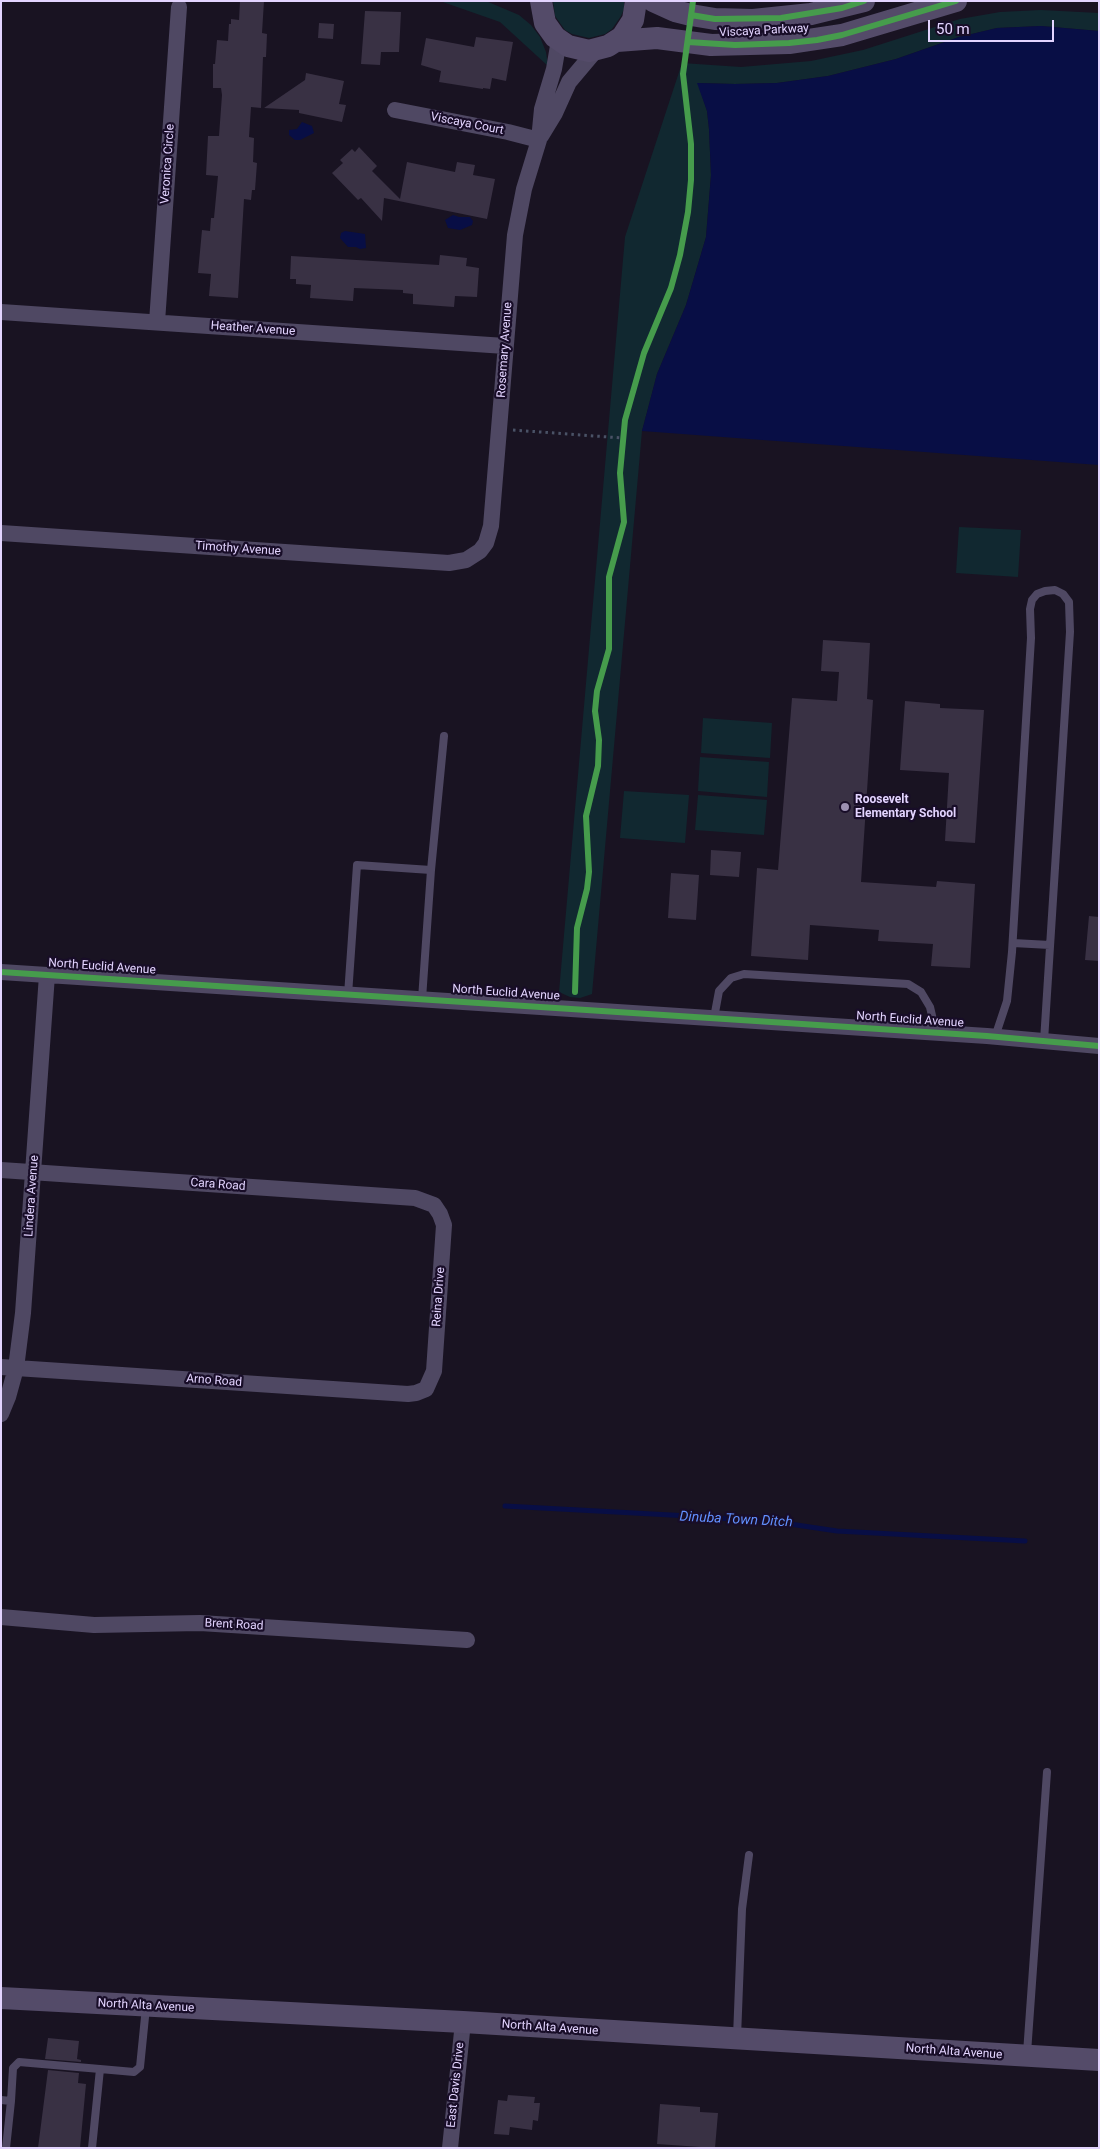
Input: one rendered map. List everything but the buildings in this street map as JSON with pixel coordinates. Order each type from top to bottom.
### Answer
[{"type":"main road","points":[[537,5],[548,28],[559,40],[575,49],[596,50],[616,41],[630,26],[635,13],[636,1]]},
{"type":"main road","name":"Viscaya Parkway","points":[[653,1],[674,11],[692,15],[716,19],[753,20],[812,14],[864,1]]},
{"type":"main road","name":"Viscaya Parkway","points":[[616,41],[657,38],[711,45],[789,43],[842,36],[956,1]]},
{"type":"main road","name":"North Alta Avenue","points":[[1,1998],[462,2022],[1099,2060]]},
{"type":"street","name":"Veronica Circle","points":[[157,322],[179,7]]},
{"type":"street","name":"Rosemary Avenue","points":[[473,557],[480,551],[489,536],[515,235],[524,188],[538,140],[542,108],[554,69],[559,40]]},
{"type":"street","name":"Rosemary Avenue","points":[[538,140],[555,113],[568,82],[596,50]]},
{"type":"street","name":"Viscaya Court","points":[[395,110],[508,132],[538,140]]},
{"type":"street","name":"Heather Avenue","points":[[1,312],[505,346]]},
{"type":"street","name":"Timothy Avenue","points":[[1,533],[449,563],[473,557]]},
{"type":"street","name":"North Euclid Avenue","points":[[1,972],[714,1018],[1099,1046]]},
{"type":"street","name":"Lindera Avenue","points":[[1,1414],[8,1397],[8,1367],[22,1313],[34,1172],[47,975]]},
{"type":"street","name":"Cara Road","points":[[1,1170],[415,1198],[434,1205]]},
{"type":"street","name":"Reina Drive","points":[[426,1389],[434,1371],[444,1225],[434,1205]]},
{"type":"street","name":"Arno Road","points":[[8,1367],[408,1394],[426,1389]]},
{"type":"street","name":"Brent Road","points":[[1,1617],[94,1625],[200,1623],[467,1640]]},
{"type":"street","name":"East Davis Drive","points":[[450,2148],[462,2022]]},
{"type":"lane","points":[[995,1037],[1007,1001],[1013,943],[1031,638],[1030,609],[1032,600],[1037,594],[1054,590],[1063,594],[1069,602],[1070,632],[1044,1041]]},
{"type":"lane","points":[[422,999],[431,870],[444,736]]},
{"type":"lane","points":[[348,995],[358,865],[431,870]]},
{"type":"lane","points":[[1013,943],[1050,945]]},
{"type":"lane","points":[[714,1018],[719,992],[731,978],[744,974],[908,984],[921,992],[930,1007],[936,1033]]},
{"type":"lane","points":[[1026,2057],[1047,1772]]},
{"type":"lane","points":[[737,2039],[742,1909],[748,1855]]},
{"type":"lane","points":[[6,2148],[14,2068],[19,2062],[134,2072],[140,2067],[146,2006]]},
{"type":"lane","points":[[92,2148],[100,2069]]},
{"type":"lane","points":[[1,2100],[11,2101]]},
{"type":"path","points":[[499,428],[622,438]]},
{"type":"shaded area","points":[[440,1],[486,1],[519,15],[531,25],[540,37],[546,52],[548,66],[500,22]]},
{"type":"shaded area","points":[[553,1],[624,1],[624,9],[612,29],[605,34],[589,38],[572,34],[565,30],[555,16]]},
{"type":"shaded area","points":[[1041,10],[1099,13],[1099,31],[1041,26],[997,28],[959,37],[896,59],[828,76],[777,83],[698,83],[707,111],[709,129],[711,175],[706,237],[686,305],[657,374],[642,431],[592,994],[580,998],[570,997],[559,992],[625,237],[682,63],[741,67],[811,61],[863,50],[960,19],[1000,12]]},
{"type":"shaded area","points":[[1041,26],[1099,31],[1099,465],[642,431],[657,374],[686,305],[706,237],[711,175],[709,129],[707,111],[697,83],[777,83],[828,76],[896,59],[959,37],[997,28]]},
{"type":"shaded area","points":[[302,122],[312,126],[314,133],[300,140],[295,140],[289,135],[289,130],[297,129]]},
{"type":"shaded area","points":[[453,215],[470,217],[473,221],[472,225],[460,230],[448,228],[445,220]]},
{"type":"shaded area","points":[[345,231],[365,234],[366,248],[348,247],[340,238],[341,233]]},
{"type":"shaded area","points":[[959,527],[1021,530],[1018,577],[956,573]]},
{"type":"shaded area","points":[[703,718],[772,723],[770,758],[701,753]]},
{"type":"shaded area","points":[[700,757],[769,762],[767,797],[698,791]]},
{"type":"shaded area","points":[[624,791],[689,795],[685,843],[620,838]]},
{"type":"shaded area","points":[[698,795],[767,800],[764,835],[695,830]]},
{"type":"waterway","name":"Dinuba Town Ditch","points":[[505,1506],[752,1521],[776,1520],[783,1523],[837,1531],[1025,1541]]},
{"type":"cycle path","points":[[575,992],[577,928],[587,889],[589,872],[586,816],[598,766],[599,740],[595,711],[597,691],[609,649],[609,577],[624,522],[620,473],[625,420],[644,353],[671,288],[680,255],[688,212],[691,180],[691,144],[683,74],[693,1]]},
{"type":"cycle path","points":[[691,15],[715,19],[781,18],[842,8],[864,1]]},
{"type":"cycle path","points":[[688,42],[735,45],[817,40],[842,35],[956,1]]},
{"type":"cycle path","points":[[1,972],[987,1036],[1099,1046]]},
{"type":"place","name":"Roosevelt Elementary School","points":[[845,807]]}]
